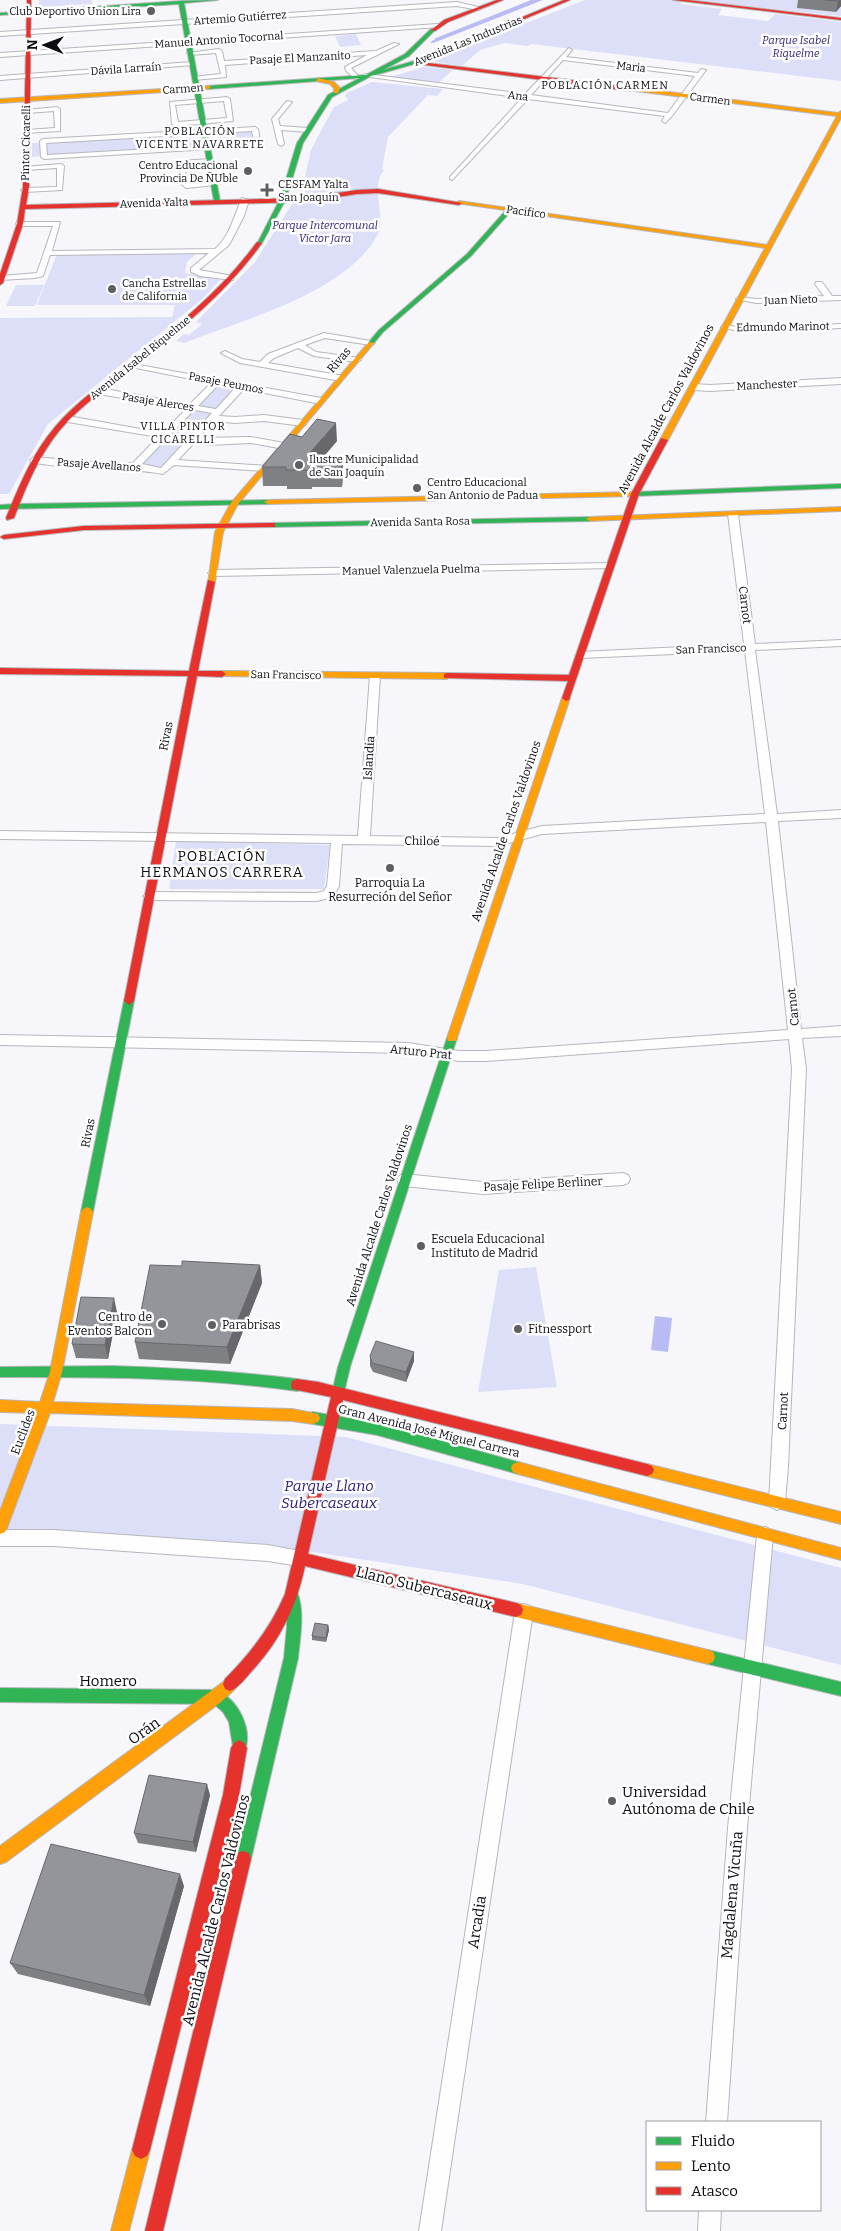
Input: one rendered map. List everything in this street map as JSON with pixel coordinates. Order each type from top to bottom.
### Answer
[{"type":"main road","points":[[0,14],[28,6],[216,0]]},
{"type":"main road","name":"Avenida Isabel Riquelme","points":[[1,541],[34,460],[50,438],[68,418],[99,391],[202,307],[230,278],[262,238],[283,199],[298,148],[328,99],[361,76],[412,51],[438,26],[450,18],[501,0]]},
{"type":"main road","name":"Avenida Las Industrias","points":[[361,76],[416,62],[568,0]]},
{"type":"main road","points":[[675,0],[841,19]]},
{"type":"main road","points":[[180,1],[217,201]]},
{"type":"main road","name":"Pintor Cicarelli","points":[[1,280],[20,224],[24,206],[27,132],[28,6]]},
{"type":"main road","name":"Carmen","points":[[400,58],[416,62],[841,114]]},
{"type":"main road","name":"Carmen","points":[[0,101],[27,105],[195,83],[318,80],[361,76]]},
{"type":"main road","points":[[318,80],[333,84],[337,88],[336,92]]},
{"type":"main road","name":"Avenida Alcalde Carlos Valdovinos","points":[[287,1611],[337,1392],[404,1180],[635,494],[841,114]]},
{"type":"main road","name":"Pacifico","points":[[283,199],[315,199],[376,191],[769,247]]},
{"type":"main road","name":"Avenida Yalta","points":[[24,206],[283,199]]},
{"type":"main road","name":"Rivas","points":[[56,1372],[148,896],[213,573],[219,532],[235,502],[371,343],[463,260],[509,210]]},
{"type":"main road","name":"Avenida Santa Rosa","points":[[0,507],[635,494],[841,486]]},
{"type":"main road","name":"Avenida Santa Rosa","points":[[1,541],[39,532],[90,528],[627,518],[841,509]]},
{"type":"main road","points":[[10,518],[11,523],[20,528],[39,532]]},
{"type":"main road","name":"San Francisco","points":[[0,672],[572,678]]},
{"type":"main road","name":"Gran Avenida José Miguel Carrera","points":[[0,1372],[247,1378],[337,1392],[841,1518]]},
{"type":"main road","name":"Euclides","points":[[0,1528],[47,1406],[56,1372]]},
{"type":"main road","name":"Gran Avenida José Miguel Carrera","points":[[0,1406],[260,1413],[331,1420],[377,1430],[765,1536],[841,1554]]},
{"type":"main road","name":"Llano Subercaseaux","points":[[299,1558],[841,1689]]},
{"type":"main road","name":"Avenida Alcalde Carlos Valdovinos","points":[[154,2231],[290,1658],[294,1626],[292,1594]]},
{"type":"main road","name":"Orán","points":[[0,1856],[216,1697],[267,1644],[287,1611]]},
{"type":"main road","name":"Homero","points":[[0,1695],[216,1697]]},
{"type":"main road","name":"Avenida Alcalde Carlos Valdovinos","points":[[121,2231],[219,1844],[238,1757],[239,1730],[237,1718],[232,1708],[216,1697]]},
{"type":"street","name":"Artemio Gutiérrez","points":[[0,34],[184,22],[335,9],[460,4],[479,8]]},
{"type":"street","points":[[335,9],[339,19]]},
{"type":"street","name":"Manuel Antonio Tocornal","points":[[0,55],[28,53],[190,53],[334,33],[343,29],[438,26]]},
{"type":"street","points":[[334,33],[338,41]]},
{"type":"street","points":[[361,76],[348,70],[348,68],[396,44],[378,45]]},
{"type":"street","points":[[220,56],[341,48]]},
{"type":"street","points":[[452,178],[569,50]]},
{"type":"street","points":[[190,53],[219,51],[224,72],[224,76],[195,83]]},
{"type":"street","name":"Dávila Larraín","points":[[0,78],[27,76],[190,53]]},
{"type":"street","name":"Pasaje El Manzanito","points":[[222,63],[377,54]]},
{"type":"street","name":"Maria","points":[[562,58],[700,75]]},
{"type":"street","points":[[338,64],[357,63]]},
{"type":"street","points":[[663,123],[706,68]]},
{"type":"street","points":[[224,72],[233,72]]},
{"type":"street","name":"Ana","points":[[361,76],[670,115]]},
{"type":"street","points":[[203,127],[43,142],[44,157],[259,145],[255,130],[203,127],[175,124],[172,103],[226,99],[231,120],[203,127]]},
{"type":"street","points":[[281,144],[275,119],[289,102]]},
{"type":"street","points":[[27,105],[57,109],[58,130],[27,132]]},
{"type":"street","points":[[276,128],[308,130]]},
{"type":"street","points":[[209,160],[182,162],[183,183],[186,186],[214,184]]},
{"type":"street","points":[[25,190],[60,189],[61,166],[26,168]]},
{"type":"street","points":[[230,278],[200,274],[194,270],[226,243],[246,200]]},
{"type":"street","points":[[1,280],[40,274],[57,224],[20,224]]},
{"type":"street","points":[[48,253],[216,251]]},
{"type":"street","points":[[819,284],[830,299]]},
{"type":"street","name":"Juan Nieto","points":[[740,299],[756,301],[841,298]]},
{"type":"street","name":"Edmundo Marinot","points":[[725,327],[754,330],[841,326]]},
{"type":"street","points":[[262,365],[271,356],[324,336],[371,343]]},
{"type":"street","points":[[299,345],[314,354],[356,360]]},
{"type":"street","points":[[224,353],[240,361],[341,378]]},
{"type":"street","name":"Pasaje Peumos","points":[[131,365],[322,401]]},
{"type":"street","points":[[136,466],[217,382]]},
{"type":"street","name":"Manchester","points":[[693,386],[710,388],[841,382]]},
{"type":"street","points":[[172,462],[242,386]]},
{"type":"street","name":"Pasaje Alerces","points":[[99,391],[192,407],[235,420],[264,418],[303,423]]},
{"type":"street","points":[[68,418],[165,436]]},
{"type":"street","points":[[192,440],[209,442],[252,440],[284,446]]},
{"type":"street","name":"Pasaje Avellanos","points":[[34,460],[116,467],[136,466],[163,471],[172,462]]},
{"type":"street","points":[[172,462],[188,465],[236,464],[265,468]]},
{"type":"street","name":"Carnot","points":[[733,514],[796,1034],[799,1092],[777,1502]]},
{"type":"street","name":"Manuel Valenzuela Puelma","points":[[213,573],[610,566]]},
{"type":"street","name":"San Francisco","points":[[580,655],[841,643]]},
{"type":"street","name":"Islandia","points":[[364,840],[375,676]]},
{"type":"street","name":"Chiloé","points":[[0,835],[498,842],[542,830],[841,814]]},
{"type":"street","points":[[148,896],[318,896],[329,894],[333,886],[337,839]]},
{"type":"street","name":"Arturo Prat","points":[[0,1040],[408,1048],[471,1057],[841,1031]]},
{"type":"street","name":"Pasaje Felipe Berliner","points":[[404,1180],[483,1188],[623,1179]]},
{"type":"street","points":[[751,1667],[765,1536]]},
{"type":"street","name":"Llano Subercaseaux","points":[[0,1538],[54,1538],[268,1553],[299,1558]]},
{"type":"street","name":"Arcadia","points":[[430,2231],[524,1612]]},
{"type":"street","name":"Magdalena Vicuña","points":[[716,2121],[728,1945],[751,1667]]},
{"type":"street","points":[[709,2231],[710,2211]]},
{"type":"green space","points":[[39,0],[91,0],[92,4],[39,7]]},
{"type":"green space","name":"Parque Isabel Riquelme","points":[[585,0],[684,0],[680,4],[722,9],[718,15],[768,21],[775,14],[841,22],[841,81],[531,44],[528,46],[505,43],[480,50],[462,66],[435,62],[435,59]]},
{"type":"green space","points":[[689,0],[841,0],[841,16]]},
{"type":"green space","points":[[356,34],[361,45],[340,47],[335,36]]},
{"type":"green space","points":[[424,67],[453,70],[437,84],[387,78]]},
{"type":"green space","name":"Parque Intercomunal Victor Jara","points":[[372,82],[443,89],[437,96],[428,95],[388,137],[382,169],[384,170],[378,184],[380,227],[378,234],[363,254],[343,272],[319,288],[292,302],[184,343],[176,341],[184,334],[189,335],[202,324],[196,322],[255,262],[292,204],[295,193],[305,193],[307,184],[304,181],[311,150],[334,107],[348,100],[345,96],[347,93]]},
{"type":"green space","points":[[253,130],[256,144],[31,157],[32,143]]},
{"type":"green space","points":[[197,253],[187,262],[185,273],[220,280],[201,300],[48,424],[9,494],[0,494],[0,318],[172,317],[175,305],[37,305],[57,254]]},
{"type":"green space","points":[[16,285],[44,285],[35,306],[6,306]]},
{"type":"green space","points":[[217,385],[238,389],[162,470],[139,466]]},
{"type":"green space","points":[[176,841],[330,845],[324,889],[169,889]]},
{"type":"green space","name":"Fitnessport","points":[[536,1267],[557,1387],[478,1392],[499,1270]]},
{"type":"green space","name":"Parque Llano Subercaseaux","points":[[0,1424],[346,1437],[841,1568],[841,1665],[523,1584],[274,1546],[31,1529],[0,1529]]},
{"type":"water","points":[[531,0],[543,0],[430,43],[436,38]]},
{"type":"water","points":[[655,1316],[672,1318],[668,1352],[651,1350]]},
{"type":"building","points":[[317,419],[336,423],[308,455],[342,456],[341,468],[286,470],[286,467],[262,467],[290,434],[302,437]]},
{"type":"building","points":[[182,1261],[260,1265],[227,1347],[135,1342],[150,1265],[182,1266]]},
{"type":"building","points":[[81,1297],[114,1298],[105,1345],[72,1344]]},
{"type":"building","points":[[376,1341],[414,1352],[406,1372],[372,1363],[370,1356]]},
{"type":"building","points":[[315,1623],[328,1625],[326,1638],[312,1636]]},
{"type":"building","points":[[149,1775],[207,1784],[193,1842],[134,1833]]},
{"type":"building","points":[[51,1844],[180,1874],[144,1995],[10,1963]]},
{"type":"traffic: fast","points":[[0,14],[216,0]]},
{"type":"traffic: fast","points":[[181,2],[217,201]]},
{"type":"traffic: fast","points":[[259,243],[283,199],[300,143],[330,96],[407,55],[433,30]]},
{"type":"traffic: fast","points":[[209,87],[366,76],[416,62],[481,35]]},
{"type":"traffic: fast","points":[[371,343],[381,331],[469,255],[509,210]]},
{"type":"traffic: fast","points":[[635,494],[841,486]]},
{"type":"traffic: fast","points":[[15,506],[268,502]]},
{"type":"traffic: fast","points":[[0,507],[15,506]]},
{"type":"traffic: fast","points":[[272,525],[590,519]]},
{"type":"traffic: fast","points":[[87,1212],[129,1001]]},
{"type":"traffic: fast","points":[[337,1397],[344,1367],[452,1038]]},
{"type":"traffic: fast","points":[[0,1372],[149,1372],[223,1376],[297,1385]]},
{"type":"traffic: fast","points":[[313,1418],[377,1429],[518,1468]]},
{"type":"traffic: fast","points":[[243,1859],[291,1658],[294,1626],[292,1597]]},
{"type":"traffic: fast","points":[[708,1657],[841,1689]]},
{"type":"traffic: fast","points":[[0,1695],[216,1697],[228,1707],[238,1725],[239,1748]]},
{"type":"traffic: slow","points":[[318,80],[332,83],[337,88],[336,92]]},
{"type":"traffic: slow","points":[[0,101],[209,87]]},
{"type":"traffic: slow","points":[[629,89],[840,115]]},
{"type":"traffic: slow","points":[[664,440],[841,113]]},
{"type":"traffic: slow","points":[[459,203],[769,247]]},
{"type":"traffic: slow","points":[[211,582],[219,532],[235,503],[371,343]]},
{"type":"traffic: slow","points":[[268,502],[635,494]]},
{"type":"traffic: slow","points":[[590,519],[841,509]]},
{"type":"traffic: slow","points":[[222,674],[447,676]]},
{"type":"traffic: slow","points":[[452,1038],[566,698]]},
{"type":"traffic: slow","points":[[0,1528],[36,1436],[56,1372],[87,1212]]},
{"type":"traffic: slow","points":[[0,1406],[292,1415],[313,1418]]},
{"type":"traffic: slow","points":[[518,1468],[841,1554]]},
{"type":"traffic: slow","points":[[647,1470],[841,1518]]},
{"type":"traffic: slow","points":[[516,1610],[708,1657]]},
{"type":"traffic: slow","points":[[0,1856],[216,1697],[230,1684]]},
{"type":"traffic: slow","points":[[120,2231],[141,2150]]},
{"type":"traffic: jam","points":[[0,283],[20,224],[26,187],[29,0]]},
{"type":"traffic: jam","points":[[433,30],[446,21],[501,0]]},
{"type":"traffic: jam","points":[[481,35],[568,0]]},
{"type":"traffic: jam","points":[[675,0],[841,19]]},
{"type":"traffic: jam","points":[[419,63],[629,89]]},
{"type":"traffic: jam","points":[[24,207],[305,200],[357,192],[378,191],[459,203]]},
{"type":"traffic: jam","points":[[10,518],[36,460],[58,428],[69,416],[167,337],[208,301],[227,283],[259,243]]},
{"type":"traffic: jam","points":[[566,698],[635,494],[664,440]]},
{"type":"traffic: jam","points":[[4,537],[84,528],[272,525]]},
{"type":"traffic: jam","points":[[129,1001],[211,582]]},
{"type":"traffic: jam","points":[[0,671],[222,674]]},
{"type":"traffic: jam","points":[[447,676],[572,678]]},
{"type":"traffic: jam","points":[[297,1385],[318,1388],[647,1470]]},
{"type":"traffic: jam","points":[[230,1684],[266,1643],[281,1620],[292,1594],[337,1397]]},
{"type":"traffic: jam","points":[[299,1558],[516,1610]]},
{"type":"traffic: jam","points":[[141,2150],[231,1795],[239,1748]]},
{"type":"traffic: jam","points":[[154,2231],[243,1859]]},
{"type":"place","name":"Club Deportivo Union Lira","points":[[151,11]]},
{"type":"place","name":"Centro Educacional Provincia De ÑUble","points":[[248,171]]},
{"type":"place","name":"CESFAM Yalta San Joaquín","points":[[267,190]]},
{"type":"place","name":"Cancha Estrellas de California","points":[[112,289]]},
{"type":"place","name":"Ilustre Municipalidad de San Joaquín","points":[[299,465]]},
{"type":"place","name":"Centro Educacional San Antonio de Padua","points":[[417,488]]},
{"type":"place","name":"Parroquia La Resurreción del Señor","points":[[390,868]]},
{"type":"place","name":"Escuela Educacional Instituto de Madrid","points":[[421,1246]]},
{"type":"place","name":"Centro de Eventos Balcon","points":[[162,1324]]},
{"type":"place","name":"Parabrisas","points":[[212,1325]]},
{"type":"place","name":"Fitnessport","points":[[518,1329]]},
{"type":"place","name":"Universidad Autónoma de Chile","points":[[612,1801]]},
{"type":"district","name":"POBLACIÓN CARMEN","points":[[605,85]]},
{"type":"district","name":"POBLACIÓN VICENTE NAVARRETE","points":[[200,137]]},
{"type":"district","name":"VILLA PINTOR CICARELLI","points":[[183,432]]},
{"type":"district","name":"POBLACIÓN HERMANOS CARRERA","points":[[222,864]]}]
